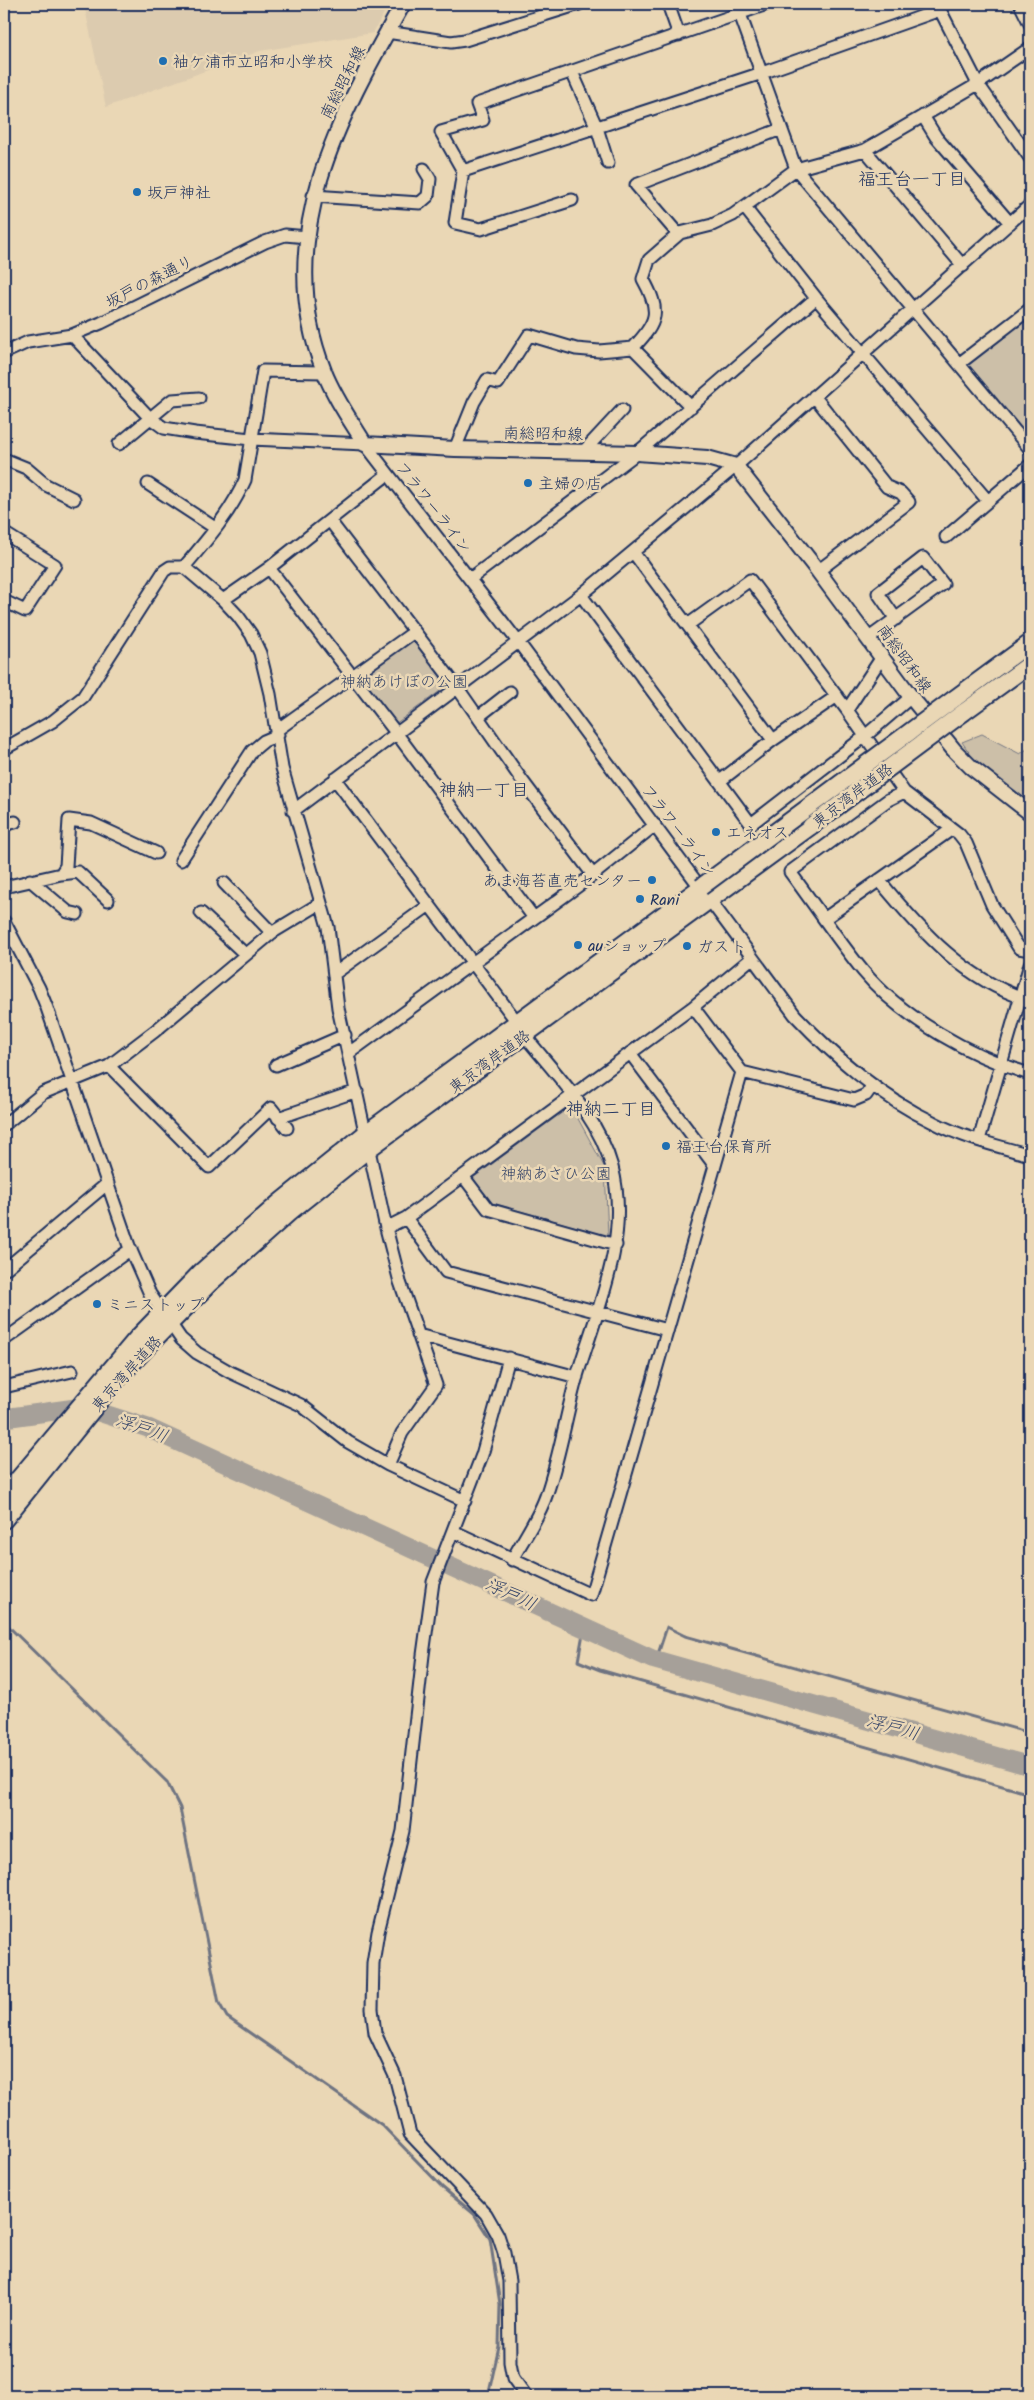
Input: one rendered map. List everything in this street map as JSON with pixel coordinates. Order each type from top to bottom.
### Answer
[{"type":"highway","name":"東京湾岸道路","points":[[4,1496],[57,1431],[165,1319],[210,1283],[368,1141],[521,1029],[711,900],[959,706],[1030,643]]},
{"type":"highway","name":"東京湾岸道路","points":[[521,1029],[701,886],[959,706],[1030,664]]},
{"type":"highway","name":"東京湾岸道路","points":[[4,1520],[165,1319]]},
{"type":"main road","name":"南総昭和線","points":[[403,4],[336,132],[314,196],[307,237],[305,282],[307,306],[313,334],[324,372],[365,444],[455,449],[637,453],[707,458],[736,466],[869,638],[911,697],[954,750],[971,767],[1030,813]]},
{"type":"street","points":[[387,32],[450,42],[465,40],[579,4]]},
{"type":"street","points":[[668,4],[679,36]]},
{"type":"street","points":[[572,200],[481,229],[455,223],[463,171],[441,132],[483,120],[477,104],[679,36],[767,4]]},
{"type":"street","points":[[1020,4],[1030,24]]},
{"type":"street","points":[[463,171],[762,73],[939,7],[978,84],[1030,158]]},
{"type":"street","points":[[740,14],[796,170],[960,363],[1030,449]]},
{"type":"street","points":[[455,449],[474,402],[487,380],[498,383],[529,336],[576,349],[599,351],[634,348],[651,327],[656,314],[653,297],[643,280],[649,260],[678,234],[712,224],[745,208],[796,170],[865,150],[978,84],[1030,48]]},
{"type":"street","points":[[572,72],[597,128],[608,163]]},
{"type":"street","points":[[923,116],[936,137],[1010,223]]},
{"type":"street","points":[[678,234],[636,185],[781,129]]},
{"type":"street","points":[[865,150],[963,266]]},
{"type":"street","points":[[314,196],[420,203],[428,196],[430,179],[424,169]]},
{"type":"street","points":[[293,811],[581,595],[736,466],[1030,205]]},
{"type":"street","points":[[745,208],[816,298],[864,352],[988,500]]},
{"type":"street","name":"坂戸の森通り","points":[[4,353],[28,342],[72,335],[101,323],[265,242],[285,235],[307,237]]},
{"type":"street","points":[[470,579],[637,453],[816,298]]},
{"type":"street","points":[[960,363],[1030,309]]},
{"type":"street","points":[[72,335],[150,417],[164,428],[251,439],[365,444]]},
{"type":"street","points":[[634,348],[691,407]]},
{"type":"street","points":[[184,567],[238,496],[245,480],[263,371],[324,372]]},
{"type":"street","points":[[814,396],[887,487],[901,493],[909,502],[818,571]]},
{"type":"street","points":[[120,444],[172,400],[199,398]]},
{"type":"street","points":[[583,452],[622,410]]},
{"type":"street","name":"フラワーライン","points":[[365,444],[519,643],[795,1015],[841,1060],[873,1085],[932,1122],[979,1140],[1030,1155]]},
{"type":"street","points":[[4,459],[26,468],[46,485],[74,500]]},
{"type":"street","points":[[946,537],[1030,465]]},
{"type":"street","points":[[223,600],[270,568],[388,474]]},
{"type":"street","points":[[148,484],[215,528]]},
{"type":"street","points":[[330,521],[457,687],[593,875]]},
{"type":"street","points":[[4,533],[55,565],[25,611],[4,601]]},
{"type":"street","points":[[633,552],[689,624],[773,740]]},
{"type":"street","points":[[869,638],[896,619],[943,584],[923,558],[878,593],[896,619]]},
{"type":"street","points":[[4,749],[53,721],[83,697],[164,571],[170,567],[184,567],[223,600],[245,624],[260,654],[277,732],[282,768],[332,947],[334,974],[345,1035],[386,1228],[400,1282],[436,1385],[402,1433],[388,1465]]},
{"type":"street","points":[[270,568],[534,918]]},
{"type":"street","points":[[689,624],[750,580],[837,696],[904,792],[952,829],[966,843],[992,905],[1019,948],[1030,950]]},
{"type":"street","points":[[581,595],[751,824],[864,737],[911,697]]},
{"type":"street","points":[[181,860],[252,751],[352,675],[414,632]]},
{"type":"street","points":[[847,710],[882,657]]},
{"type":"street","points":[[478,717],[510,692]]},
{"type":"street","points":[[720,781],[773,740],[837,696]]},
{"type":"street","points":[[335,779],[471,964],[573,1095],[594,1125],[612,1166],[619,1209],[616,1245],[577,1376],[547,1495],[512,1560]]},
{"type":"street","points":[[904,792],[888,800],[790,872],[863,972],[896,1003],[954,1043],[1001,1065],[1030,1074]]},
{"type":"street","points":[[61,874],[66,866],[69,820],[91,823],[156,853]]},
{"type":"street","points":[[349,1053],[593,875],[655,825]]},
{"type":"street","points":[[824,919],[952,829]]},
{"type":"street","points":[[4,887],[30,880],[78,872],[108,900]]},
{"type":"street","points":[[30,880],[68,912],[78,914]]},
{"type":"street","points":[[879,880],[912,920],[951,956],[977,977],[1026,999]]},
{"type":"street","points":[[224,882],[272,933]]},
{"type":"street","points":[[4,1125],[43,1093],[109,1066],[272,933],[321,903]]},
{"type":"street","points":[[334,974],[428,906]]},
{"type":"street","points":[[201,913],[245,954]]},
{"type":"street","points":[[4,921],[39,988],[74,1080],[130,1249],[150,1294],[165,1319],[181,1339],[197,1353],[230,1372],[301,1405],[348,1442],[388,1465],[465,1501]]},
{"type":"street","points":[[386,1228],[406,1218],[693,1007],[752,958]]},
{"type":"street","points":[[979,1140],[1001,1065],[1026,999],[1030,964]]},
{"type":"street","points":[[693,1007],[742,1072],[854,1100],[866,1095],[873,1085]]},
{"type":"street","points":[[276,1065],[345,1035]]},
{"type":"street","points":[[630,1053],[715,1166]]},
{"type":"street","points":[[109,1066],[209,1166],[271,1108],[287,1128]]},
{"type":"street","points":[[452,1534],[590,1595],[742,1072]]},
{"type":"street","points":[[278,1118],[357,1091]]},
{"type":"street","points":[[463,1176],[488,1210],[616,1245]]},
{"type":"street","points":[[4,1270],[108,1183]]},
{"type":"street","points":[[406,1218],[446,1272],[598,1310],[667,1330]]},
{"type":"street","points":[[4,1340],[130,1249]]},
{"type":"street","points":[[418,1335],[577,1376]]},
{"type":"street","points":[[509,1358],[482,1455],[433,1582],[422,1655],[403,1831],[378,1932],[373,1963],[374,2025],[375,2033],[395,2076],[410,2134],[486,2214],[498,2235],[504,2253],[509,2281],[510,2362],[513,2378],[526,2396]]},
{"type":"street","points":[[4,1387],[72,1371]]},
{"type":"shaded area","name":"袖ケ浦市立昭和小学校","points":[[84,4],[389,4],[373,33],[260,51],[106,107]]},
{"type":"green space","points":[[1030,317],[1030,443],[966,366]]},
{"type":"green space","name":"神納あけぼの公園","points":[[413,639],[447,686],[395,724],[361,676]]},
{"type":"green space","points":[[982,734],[1020,754],[1030,747],[1030,810],[987,779],[962,742]]},
{"type":"green space","name":"神納あさひ公園","points":[[571,1106],[605,1168],[608,1236],[492,1203],[473,1178]]},
{"type":"waterway","name":"浮戸川","points":[[4,1418],[83,1407],[148,1428],[652,1659],[1030,1766]]},
{"type":"waterway","points":[[4,1622],[167,1782],[180,1808],[219,2003],[227,2017],[382,2125],[443,2188],[474,2214],[490,2239],[500,2304],[499,2347],[488,2396]]},
{"type":"waterway","points":[[656,1660],[667,1627],[685,1636],[1030,1733]]},
{"type":"waterway","points":[[584,1628],[578,1661],[600,1670],[1030,1794]]},
{"type":"place","name":"袖ケ浦市立昭和小学校","points":[[163,61]]},
{"type":"place","name":"坂戸神社","points":[[137,192]]},
{"type":"place","name":"主婦の店","points":[[528,483]]},
{"type":"place","name":"エネオス","points":[[716,832]]},
{"type":"place","name":"あま海苔直売センター","points":[[652,880]]},
{"type":"place","name":"Rani","points":[[640,899]]},
{"type":"place","name":"auショップ","points":[[578,945]]},
{"type":"place","name":"ガスト","points":[[687,946]]},
{"type":"place","name":"福王台保育所","points":[[666,1146]]},
{"type":"place","name":"ミニストップ","points":[[97,1304]]},
{"type":"district","name":"福王台一丁目","points":[[912,179]]},
{"type":"district","name":"神納一丁目","points":[[484,790]]},
{"type":"district","name":"神納二丁目","points":[[611,1109]]}]
